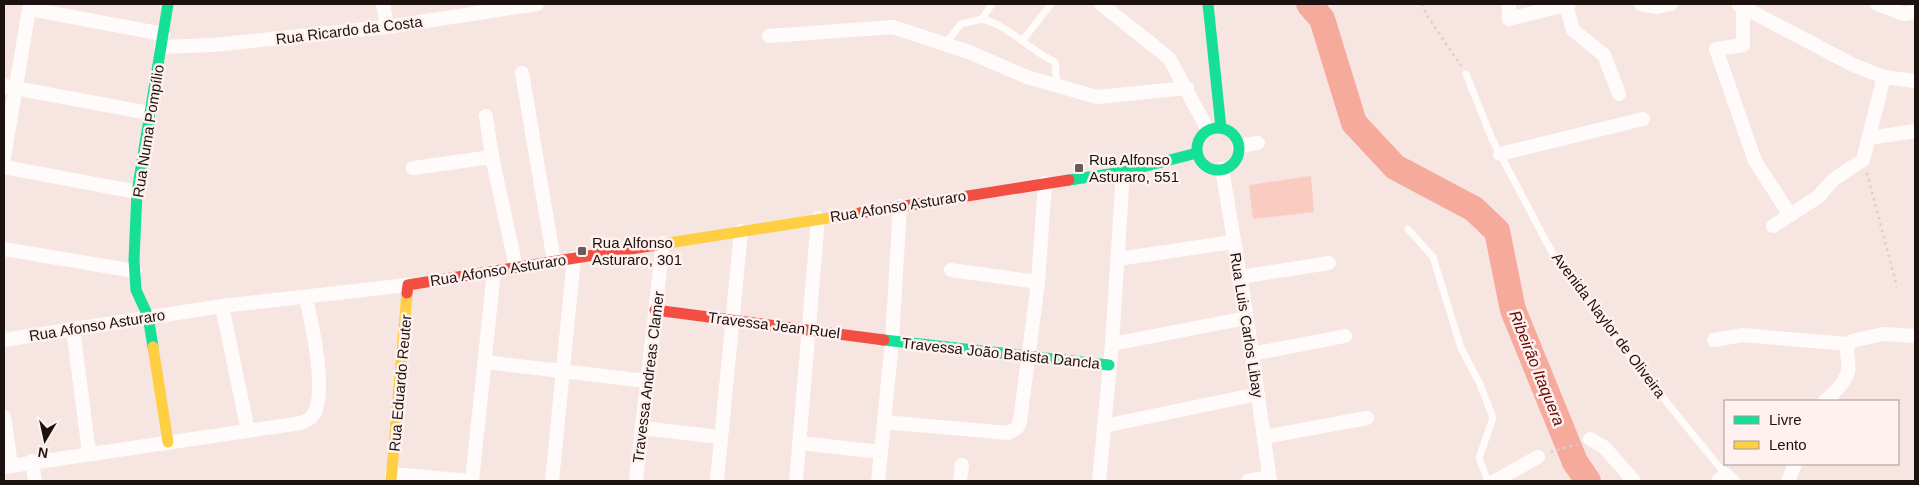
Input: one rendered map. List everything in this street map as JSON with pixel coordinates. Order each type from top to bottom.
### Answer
[{"type":"street","name":"Rua Numa Pompílio","points":[[168,4],[137,192],[135,271],[136,290],[148,316],[168,442]]},
{"type":"street","points":[[383,4],[387,27]]},
{"type":"street","name":"Rua Ricardo da Costa","points":[[30,6],[162,40],[204,46],[387,27],[536,4]]},
{"type":"street","points":[[1101,4],[1169,58],[1186,88],[1214,129],[1233,134],[1239,146],[1235,161],[1222,169],[1209,168],[1199,159],[1197,153],[1198,140],[1214,129]]},
{"type":"street","points":[[1208,4],[1214,129]]},
{"type":"street","points":[[1508,4],[1509,19],[1568,4],[1573,30],[1604,55],[1619,94]]},
{"type":"street","points":[[1641,4],[1657,7],[1671,4]]},
{"type":"street","points":[[1876,4],[1904,14],[1915,12]]},
{"type":"street","points":[[4,157],[9,87],[30,6]]},
{"type":"street","points":[[1740,6],[1854,65],[1884,77],[1915,81]]},
{"type":"street","points":[[1740,6],[1743,45],[1716,49],[1755,161],[1790,215]]},
{"type":"street","points":[[769,36],[894,27],[946,44],[1027,76],[1097,97],[1186,88]]},
{"type":"street","points":[[522,73],[554,261]]},
{"type":"street","points":[[1773,226],[1818,197],[1834,179],[1863,160],[1884,77]]},
{"type":"street","points":[[9,87],[149,113]]},
{"type":"street","points":[[486,116],[492,157],[516,267]]},
{"type":"street","points":[[1500,154],[1643,119]]},
{"type":"street","points":[[1868,138],[1915,131]]},
{"type":"street","points":[[1239,146],[1258,143]]},
{"type":"street","name":"Rua Afonso Asturaro","points":[[4,340],[148,316],[408,285],[818,218],[1122,172],[1197,153]]},
{"type":"street","points":[[412,168],[492,157]]},
{"type":"street","points":[[4,166],[137,192]]},
{"type":"street","name":"Rua Luis Carlos Libay","points":[[1222,169],[1247,318],[1269,479]]},
{"type":"street","points":[[1099,481],[1112,344],[1122,172]]},
{"type":"street","points":[[884,422],[1008,433],[1017,428],[1020,421],[1030,356],[1038,282],[1045,183]]},
{"type":"street","points":[[878,481],[892,341],[900,206]]},
{"type":"street","points":[[796,481],[811,328],[818,218]]},
{"type":"street","points":[[717,481],[741,231]]},
{"type":"street","points":[[1118,259],[1233,242]]},
{"type":"street","name":"Travessa Andreas Clamer","points":[[636,481],[663,243]]},
{"type":"street","points":[[4,248],[135,271]]},
{"type":"street","points":[[552,481],[574,258]]},
{"type":"street","points":[[1240,277],[1328,262]]},
{"type":"street","points":[[951,270],[1038,282]]},
{"type":"street","points":[[392,478],[471,481],[494,271]]},
{"type":"street","name":"Rua Eduardo Reuter","points":[[392,478],[408,285]]},
{"type":"street","points":[[4,417],[7,466],[301,423],[314,414],[318,374],[306,298]]},
{"type":"street","points":[[222,306],[248,431]]},
{"type":"street","name":"Travessa Jean Ruel","points":[[655,310],[811,328],[892,341]]},
{"type":"street","points":[[1112,344],[1247,318]]},
{"type":"street","points":[[73,329],[90,453]]},
{"type":"street","points":[[1714,340],[1743,334],[1848,344]]},
{"type":"street","points":[[1826,400],[1840,387],[1848,370],[1846,350],[1848,344],[1852,341],[1872,335],[1915,336]]},
{"type":"street","points":[[1252,354],[1345,336]]},
{"type":"street","name":"Travessa João Batista Dancla","points":[[892,341],[1109,365]]},
{"type":"street","points":[[485,362],[646,381]]},
{"type":"street","points":[[1104,426],[1258,394]]},
{"type":"street","points":[[1264,437],[1367,418]]},
{"type":"street","points":[[642,428],[721,437]]},
{"type":"street","points":[[1590,439],[1604,447],[1634,481]]},
{"type":"street","points":[[800,443],[881,452]]},
{"type":"street","points":[[1496,481],[1538,456]]},
{"type":"street","points":[[32,461],[35,481]]},
{"type":"street","points":[[960,481],[962,465]]},
{"type":"street","points":[[1788,481],[1795,465]]},
{"type":"street","points":[[1248,481],[1269,479]]},
{"type":"lane","points":[[982,19],[992,4]]},
{"type":"lane","points":[[1022,42],[1052,4]]},
{"type":"lane","points":[[946,44],[961,24],[982,19],[996,22],[1040,55],[1055,62],[1058,85]]},
{"type":"lane","name":"Avenida Naylor de Oliveira","points":[[1466,74],[1500,154],[1556,258],[1725,479]]},
{"type":"lane","points":[[1408,229],[1433,257],[1461,348],[1480,384],[1493,418],[1479,458],[1488,481]]},
{"type":"path","points":[[1422,4],[1426,14],[1466,74]]},
{"type":"path","points":[[1863,160],[1897,287]]},
{"type":"path","points":[[1538,456],[1590,439]]},
{"type":"shaded area","points":[[1311,176],[1314,212],[1253,219],[1249,185]]},
{"type":"waterway","name":"Ribeirão Itaquera","points":[[1309,4],[1322,19],[1354,123],[1395,167],[1474,209],[1497,231],[1513,310],[1575,462],[1588,481]]},
{"type":"traffic: fast","points":[[153,347],[148,316],[136,290],[134,260],[137,192],[168,4]]},
{"type":"traffic: fast","points":[[1208,4],[1221,128]]},
{"type":"traffic: fast","points":[[1214,128],[1222,128],[1233,134],[1239,149],[1233,164],[1222,170],[1214,170],[1203,164],[1197,153],[1197,145],[1203,134],[1214,128]]},
{"type":"traffic: fast","points":[[1069,180],[1123,172],[1197,153]]},
{"type":"traffic: fast","points":[[884,340],[1109,365]]},
{"type":"traffic: slow","points":[[662,244],[860,213]]},
{"type":"traffic: slow","points":[[391,481],[407,293]]},
{"type":"traffic: slow","points":[[153,347],[168,442]]},
{"type":"traffic: jam","points":[[860,213],[1069,180]]},
{"type":"traffic: jam","points":[[407,293],[408,285],[662,244]]},
{"type":"traffic: jam","points":[[655,310],[884,340]]},
{"type":"place","name":"Rua Alfonso Asturaro, 551","points":[[1079,168]]},
{"type":"place","name":"Rua Alfonso Asturaro, 301","points":[[582,251]]}]
